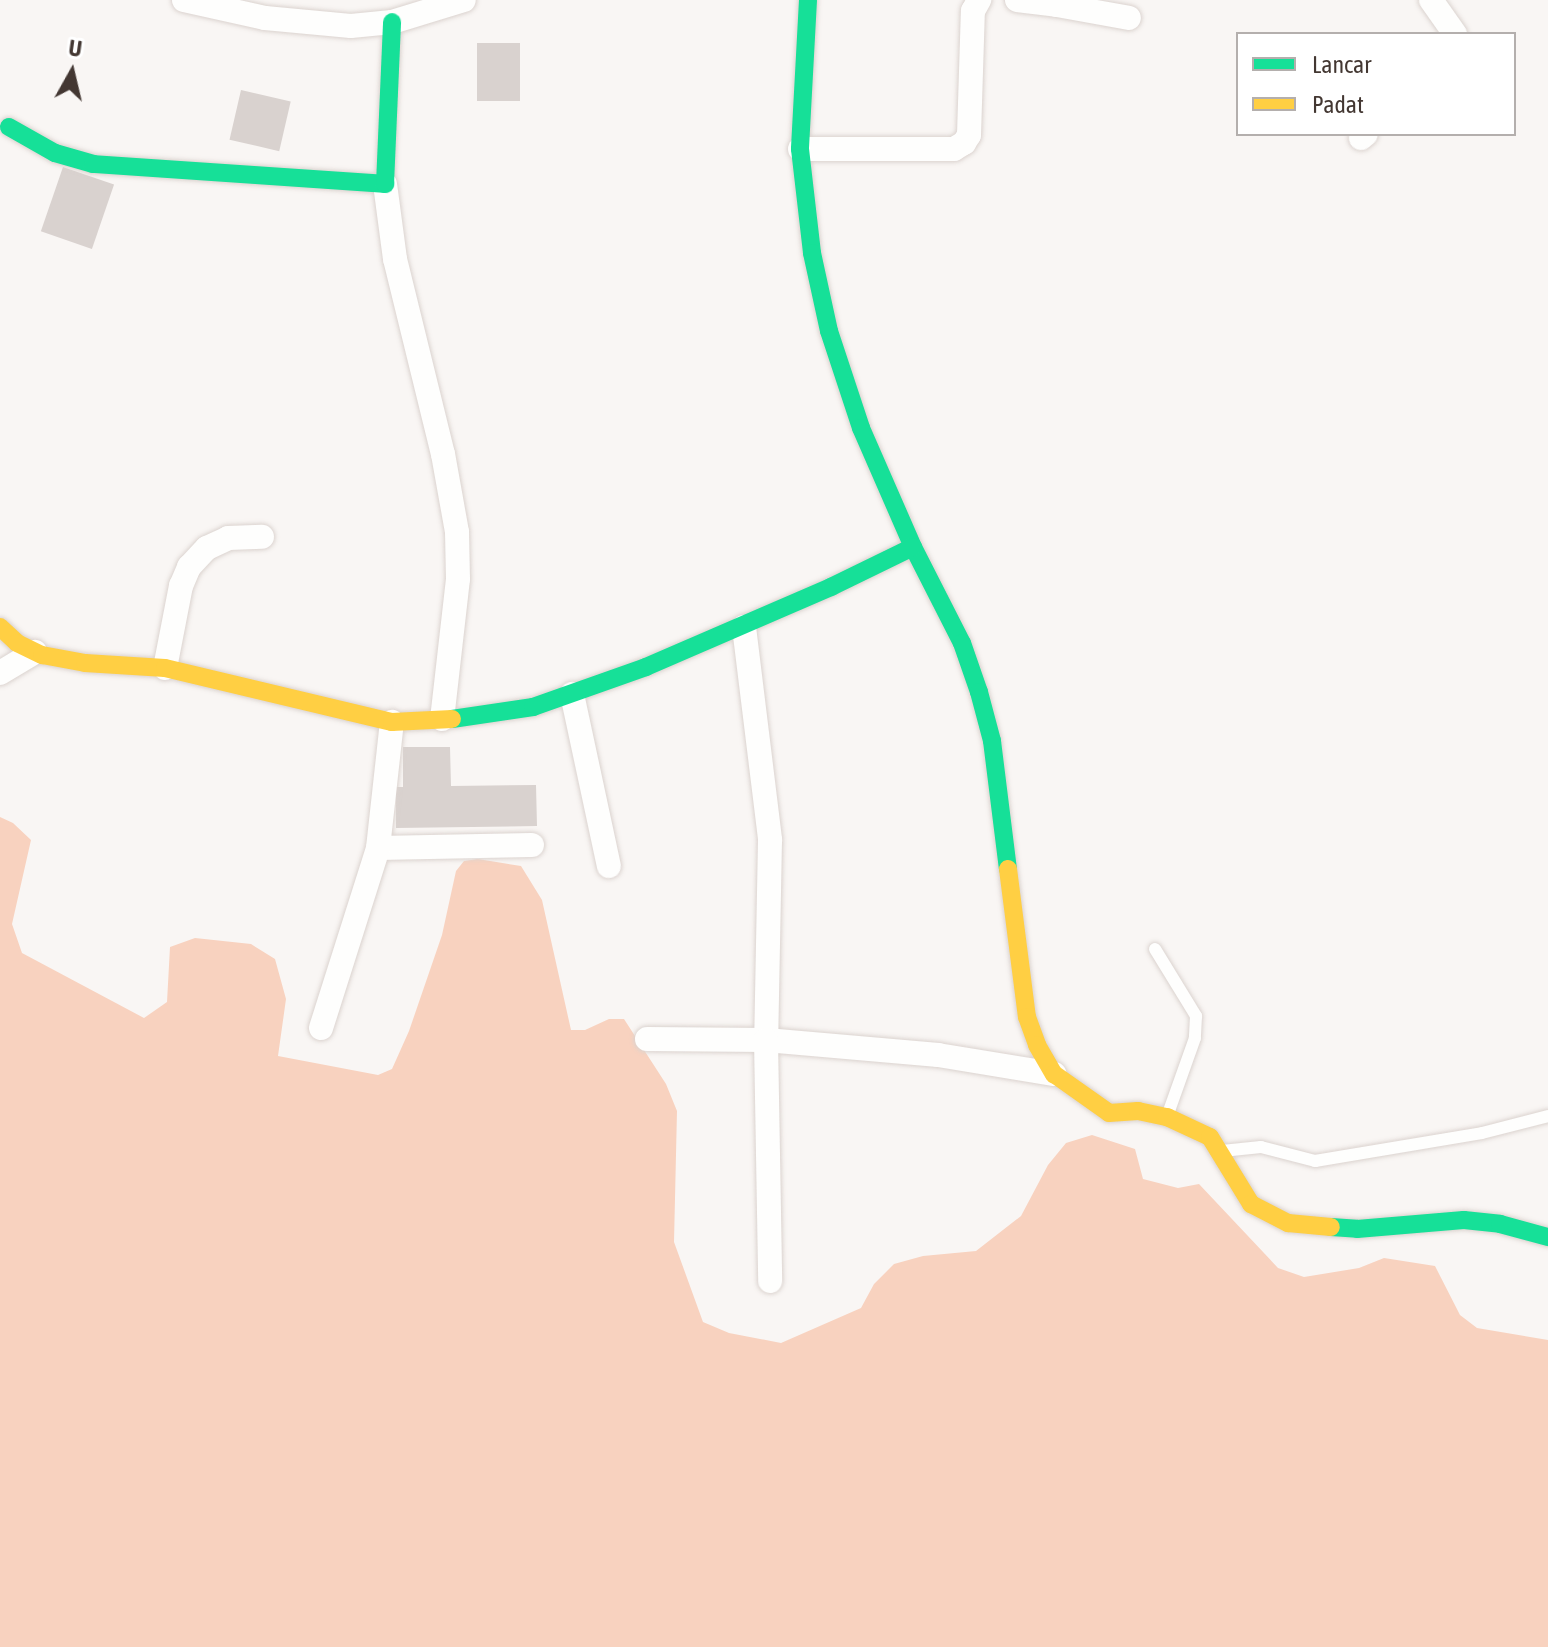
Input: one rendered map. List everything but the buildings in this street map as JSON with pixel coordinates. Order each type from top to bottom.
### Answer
[{"type":"street","points":[[184,0],[265,18],[312,24],[392,22],[464,0]]},
{"type":"street","points":[[806,0],[800,149],[812,253],[829,331],[861,428],[913,547],[939,593],[979,692],[992,741],[1027,1017],[1037,1045],[1054,1074],[1085,1099],[1109,1113],[1138,1111],[1167,1117],[1210,1137],[1251,1204],[1288,1223],[1357,1229],[1464,1220],[1500,1224],[1548,1237]]},
{"type":"street","points":[[800,149],[954,149],[964,143],[969,135],[973,11],[979,0]]},
{"type":"street","points":[[1017,0],[1057,2],[1129,18]]},
{"type":"street","points":[[1431,0],[1454,32]]},
{"type":"street","points":[[392,22],[385,184],[395,259],[443,454],[457,532],[458,579],[442,719]]},
{"type":"street","points":[[9,127],[55,153],[93,164],[385,184]]},
{"type":"street","points":[[165,668],[181,586],[189,567],[207,548],[228,538],[262,537]]},
{"type":"street","points":[[0,627],[17,643],[35,652],[85,663],[165,668],[392,722],[442,719],[533,707],[572,694],[744,627],[913,547]]},
{"type":"street","points":[[744,627],[770,840],[766,1040],[770,1281]]},
{"type":"street","points":[[0,673],[35,652]]},
{"type":"street","points":[[572,694],[609,866]]},
{"type":"street","points":[[321,1028],[378,848],[392,722]]},
{"type":"street","points":[[378,848],[532,845]]},
{"type":"street","points":[[647,1039],[766,1040],[938,1055],[1054,1074]]},
{"type":"lane","points":[[1155,949],[1196,1016],[1195,1038],[1167,1117]]},
{"type":"lane","points":[[1220,1152],[1261,1147],[1315,1161],[1482,1133],[1548,1116]]},
{"type":"shaded area","points":[[0,817],[13,823],[31,840],[12,924],[22,953],[144,1018],[167,1002],[170,947],[195,938],[251,944],[275,959],[286,999],[278,1056],[378,1075],[392,1069],[409,1031],[442,935],[456,871],[464,861],[478,859],[521,866],[542,900],[571,1030],[585,1030],[609,1019],[624,1019],[666,1084],[677,1111],[674,1242],[703,1322],[729,1333],[781,1343],[861,1308],[874,1284],[894,1264],[923,1256],[976,1251],[1021,1216],[1048,1165],[1066,1143],[1092,1135],[1135,1149],[1143,1179],[1178,1188],[1199,1184],[1278,1268],[1304,1277],[1359,1268],[1384,1258],[1435,1266],[1460,1315],[1477,1328],[1548,1340],[1548,1647],[0,1647]]},
{"type":"traffic: fast","points":[[808,0],[800,149],[812,253],[829,331],[861,428],[913,547],[962,643],[979,692],[992,741],[1008,869]]},
{"type":"traffic: fast","points":[[9,127],[55,153],[93,164],[385,184],[392,22]]},
{"type":"traffic: fast","points":[[452,719],[533,707],[646,667],[831,587],[913,547]]},
{"type":"traffic: fast","points":[[1331,1227],[1357,1229],[1464,1220],[1500,1224],[1548,1237]]},
{"type":"traffic: slow","points":[[0,627],[17,643],[42,655],[85,663],[165,668],[392,722],[452,719]]},
{"type":"traffic: slow","points":[[1008,869],[1027,1017],[1037,1045],[1054,1074],[1109,1113],[1138,1111],[1167,1117],[1210,1137],[1251,1204],[1288,1223],[1331,1227]]}]
